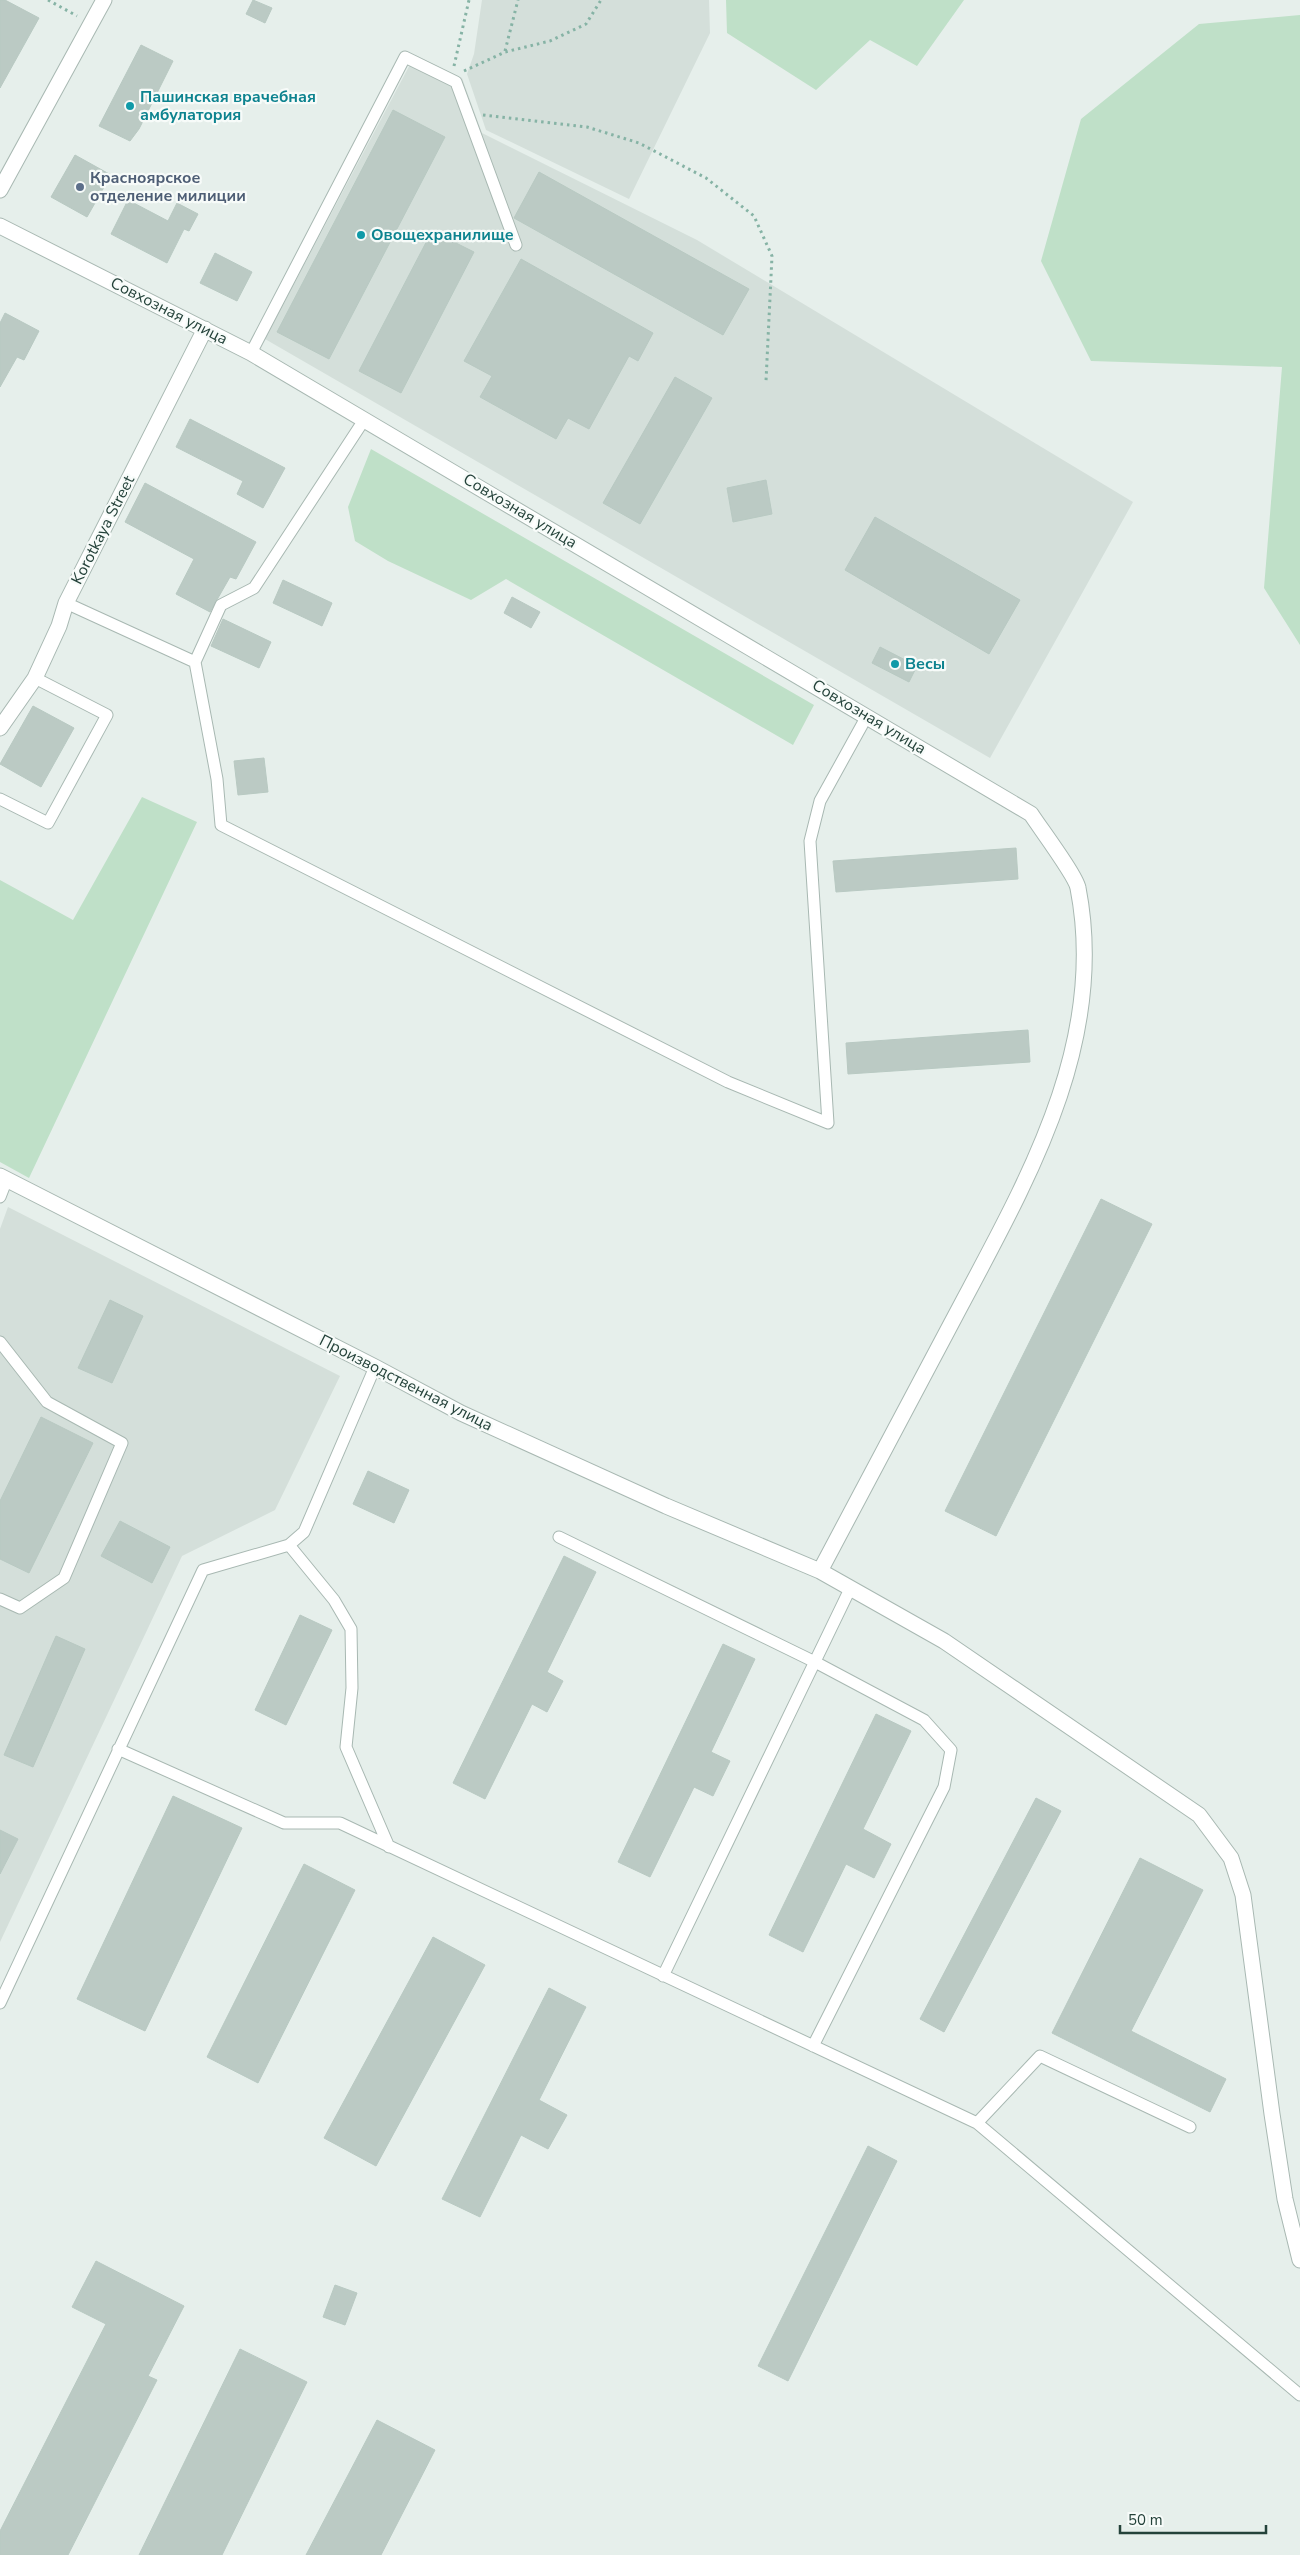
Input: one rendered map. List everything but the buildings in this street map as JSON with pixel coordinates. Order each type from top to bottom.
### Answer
[{"type":"street","points":[[0,190],[104,0]]},
{"type":"street","name":"Совхозная улица","points":[[0,226],[251,353],[1031,814],[1078,885],[1085,958],[1080,1020],[1060,1097],[1029,1176],[820,1571]]},
{"type":"street","name":"Korotkaya Street","points":[[0,728],[35,678],[66,603],[205,329]]},
{"type":"street","name":"Производственная улица","points":[[4,1178],[375,1367],[461,1413],[666,1506],[820,1571],[944,1640],[1200,1815],[1231,1858],[1243,1895],[1285,2199],[1300,2260]]},
{"type":"lane","points":[[251,353],[405,57],[456,82],[516,245]]},
{"type":"lane","points":[[364,420],[254,588],[221,604],[195,662],[217,779],[221,825],[728,1082],[828,1123],[810,841],[820,801],[867,716]]},
{"type":"lane","points":[[66,603],[195,662]]},
{"type":"lane","points":[[0,799],[48,823],[107,715],[35,678]]},
{"type":"lane","points":[[0,1197],[4,1178]]},
{"type":"lane","points":[[0,1342],[47,1402],[122,1443],[64,1578],[20,1608],[0,1599]]},
{"type":"lane","points":[[0,2003],[203,1570],[289,1545],[304,1532],[375,1367]]},
{"type":"lane","points":[[559,1537],[815,1662],[924,1720],[950,1750],[944,1787],[814,2046]]},
{"type":"lane","points":[[289,1545],[334,1600],[352,1629],[352,1688],[346,1747],[389,1847]]},
{"type":"lane","points":[[663,1976],[850,1589]]},
{"type":"lane","points":[[118,1749],[284,1823],[340,1823],[977,2123],[1300,2394]]},
{"type":"lane","points":[[977,2123],[1040,2056],[1190,2128]]},
{"type":"path","points":[[48,0],[91,24]]},
{"type":"path","points":[[456,82],[454,66],[470,0]]},
{"type":"path","points":[[505,52],[518,0]]},
{"type":"path","points":[[456,82],[463,72],[505,52],[550,41],[586,24],[601,0]]},
{"type":"path","points":[[468,113],[587,127],[639,143],[706,178],[754,216],[772,256],[766,381]]},
{"type":"shaded area","points":[[482,0],[709,0],[710,33],[629,199],[486,130],[467,74],[474,54]]},
{"type":"shaded area","points":[[415,55],[462,78],[482,133],[697,240],[1133,502],[990,758],[265,339]]},
{"type":"shaded area","points":[[8,1207],[340,1376],[275,1510],[182,1556],[0,1942],[0,1229]]},
{"type":"green space","points":[[726,0],[964,0],[917,66],[870,40],[816,90],[727,33]]},
{"type":"green space","points":[[1300,15],[1300,645],[1264,588],[1282,367],[1091,361],[1041,261],[1081,119],[1199,24]]},
{"type":"green space","points":[[371,449],[814,705],[793,745],[506,579],[471,600],[388,561],[355,541],[348,507]]},
{"type":"green space","points":[[142,797],[197,822],[29,1178],[0,1162],[0,880],[73,920]]},
{"type":"place","name":"Пашинская врачебная амбулатория","points":[[130,106]]},
{"type":"place","name":"Красноярское отделение милиции","points":[[80,187]]},
{"type":"place","name":"Овощехранилище","points":[[361,235]]},
{"type":"place","name":"Весы","points":[[895,664]]}]
